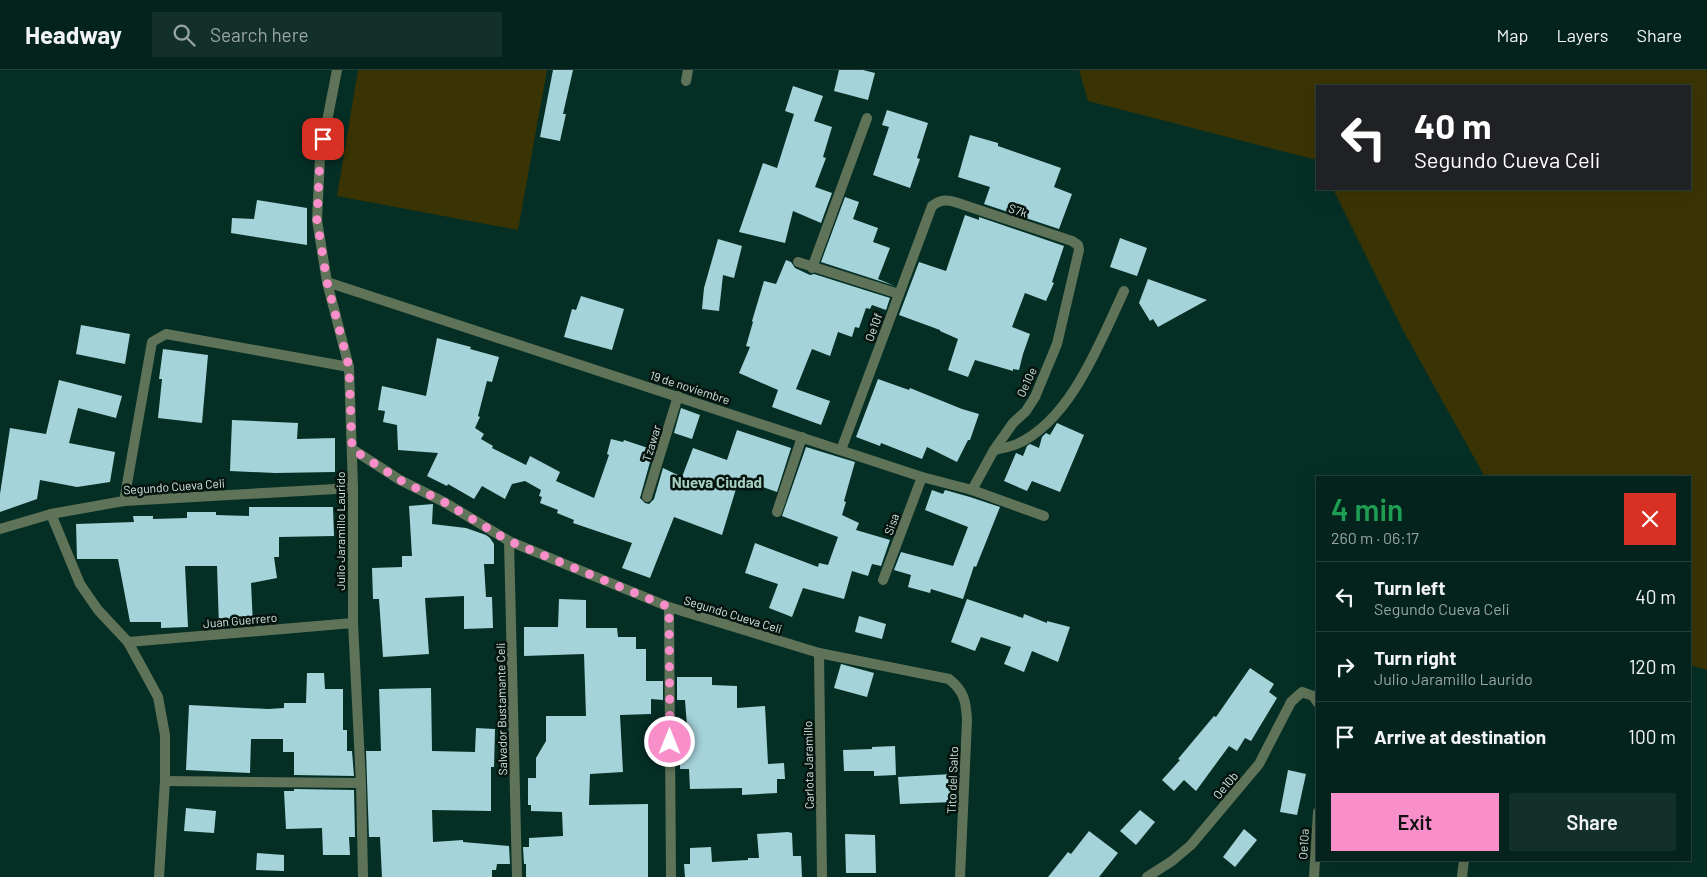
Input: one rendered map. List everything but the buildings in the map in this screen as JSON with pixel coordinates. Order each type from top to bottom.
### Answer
[{"type":"street","name":"Julio Jaramillo Laurido","points":[[336,70],[320,157],[317,220],[327,282],[349,367],[353,488],[353,623],[361,784],[363,877]]},
{"type":"street","points":[[686,81],[688,70]]},
{"type":"street","points":[[812,268],[867,118]]},
{"type":"street","name":"S7k","points":[[929,214],[932,206],[947,200],[1072,241],[1078,245],[1079,250],[1074,271]]},
{"type":"street","name":"Oe10f","points":[[841,450],[929,214]]},
{"type":"street","points":[[798,262],[899,294]]},
{"type":"street","name":"Oe10e","points":[[972,490],[994,450],[1035,397],[1057,344],[1074,271]]},
{"type":"street","name":"19 de noviembre","points":[[327,282],[922,477],[972,490],[1044,516]]},
{"type":"street","points":[[994,450],[1016,444],[1034,434],[1052,419],[1065,404],[1087,368],[1124,291]]},
{"type":"street","points":[[124,501],[152,342],[158,337],[166,334],[349,367]]},
{"type":"street","name":"Tzawar","points":[[647,497],[678,396]]},
{"type":"street","points":[[777,512],[802,437]]},
{"type":"street","name":"Segundo Cueva Celi","points":[[352,449],[400,480],[444,502],[509,541],[669,607],[819,653],[949,679],[958,686]]},
{"type":"street","name":"Sisa","points":[[883,580],[922,477]]},
{"type":"street","name":"Segundo Cueva Celi","points":[[0,529],[51,514],[124,501],[353,488]]},
{"type":"street","points":[[51,514],[80,584],[98,610],[128,642],[158,697],[164,735],[165,781],[160,877]]},
{"type":"street","name":"Salvador Bustamante Celi","points":[[509,541],[517,877]]},
{"type":"street","points":[[669,607],[671,877]]},
{"type":"street","name":"Juan Guerrero","points":[[128,642],[353,623]]},
{"type":"street","name":"Carlota Jaramillo","points":[[819,653],[822,877]]},
{"type":"street","name":"Tito del Salto","points":[[958,686],[964,697],[967,720],[960,877]]},
{"type":"street","name":"Oe10b","points":[[1147,877],[1172,861],[1191,845],[1259,764],[1291,702],[1302,692],[1313,696],[1316,700]]},
{"type":"street","points":[[165,781],[361,784]]},
{"type":"street","name":"Oe10a","points":[[1314,877],[1316,844]]},
{"type":"street","points":[[1462,877],[1464,861]]},
{"type":"shaded area","points":[[358,70],[547,70],[518,230],[337,196]]},
{"type":"shaded area","points":[[1079,70],[1707,70],[1707,670],[1691,665],[1691,476],[1484,476],[1404,332],[1333,190],[1691,190],[1691,85],[1316,85],[1316,160],[1088,101]]},
{"type":"district","name":"Nueva Ciudad","points":[[717,482]]},
{"type":"route","points":[[323,139],[320,157],[317,220],[327,282],[349,367],[352,449],[400,480],[444,502],[509,541],[669,607],[670,742]]}]
